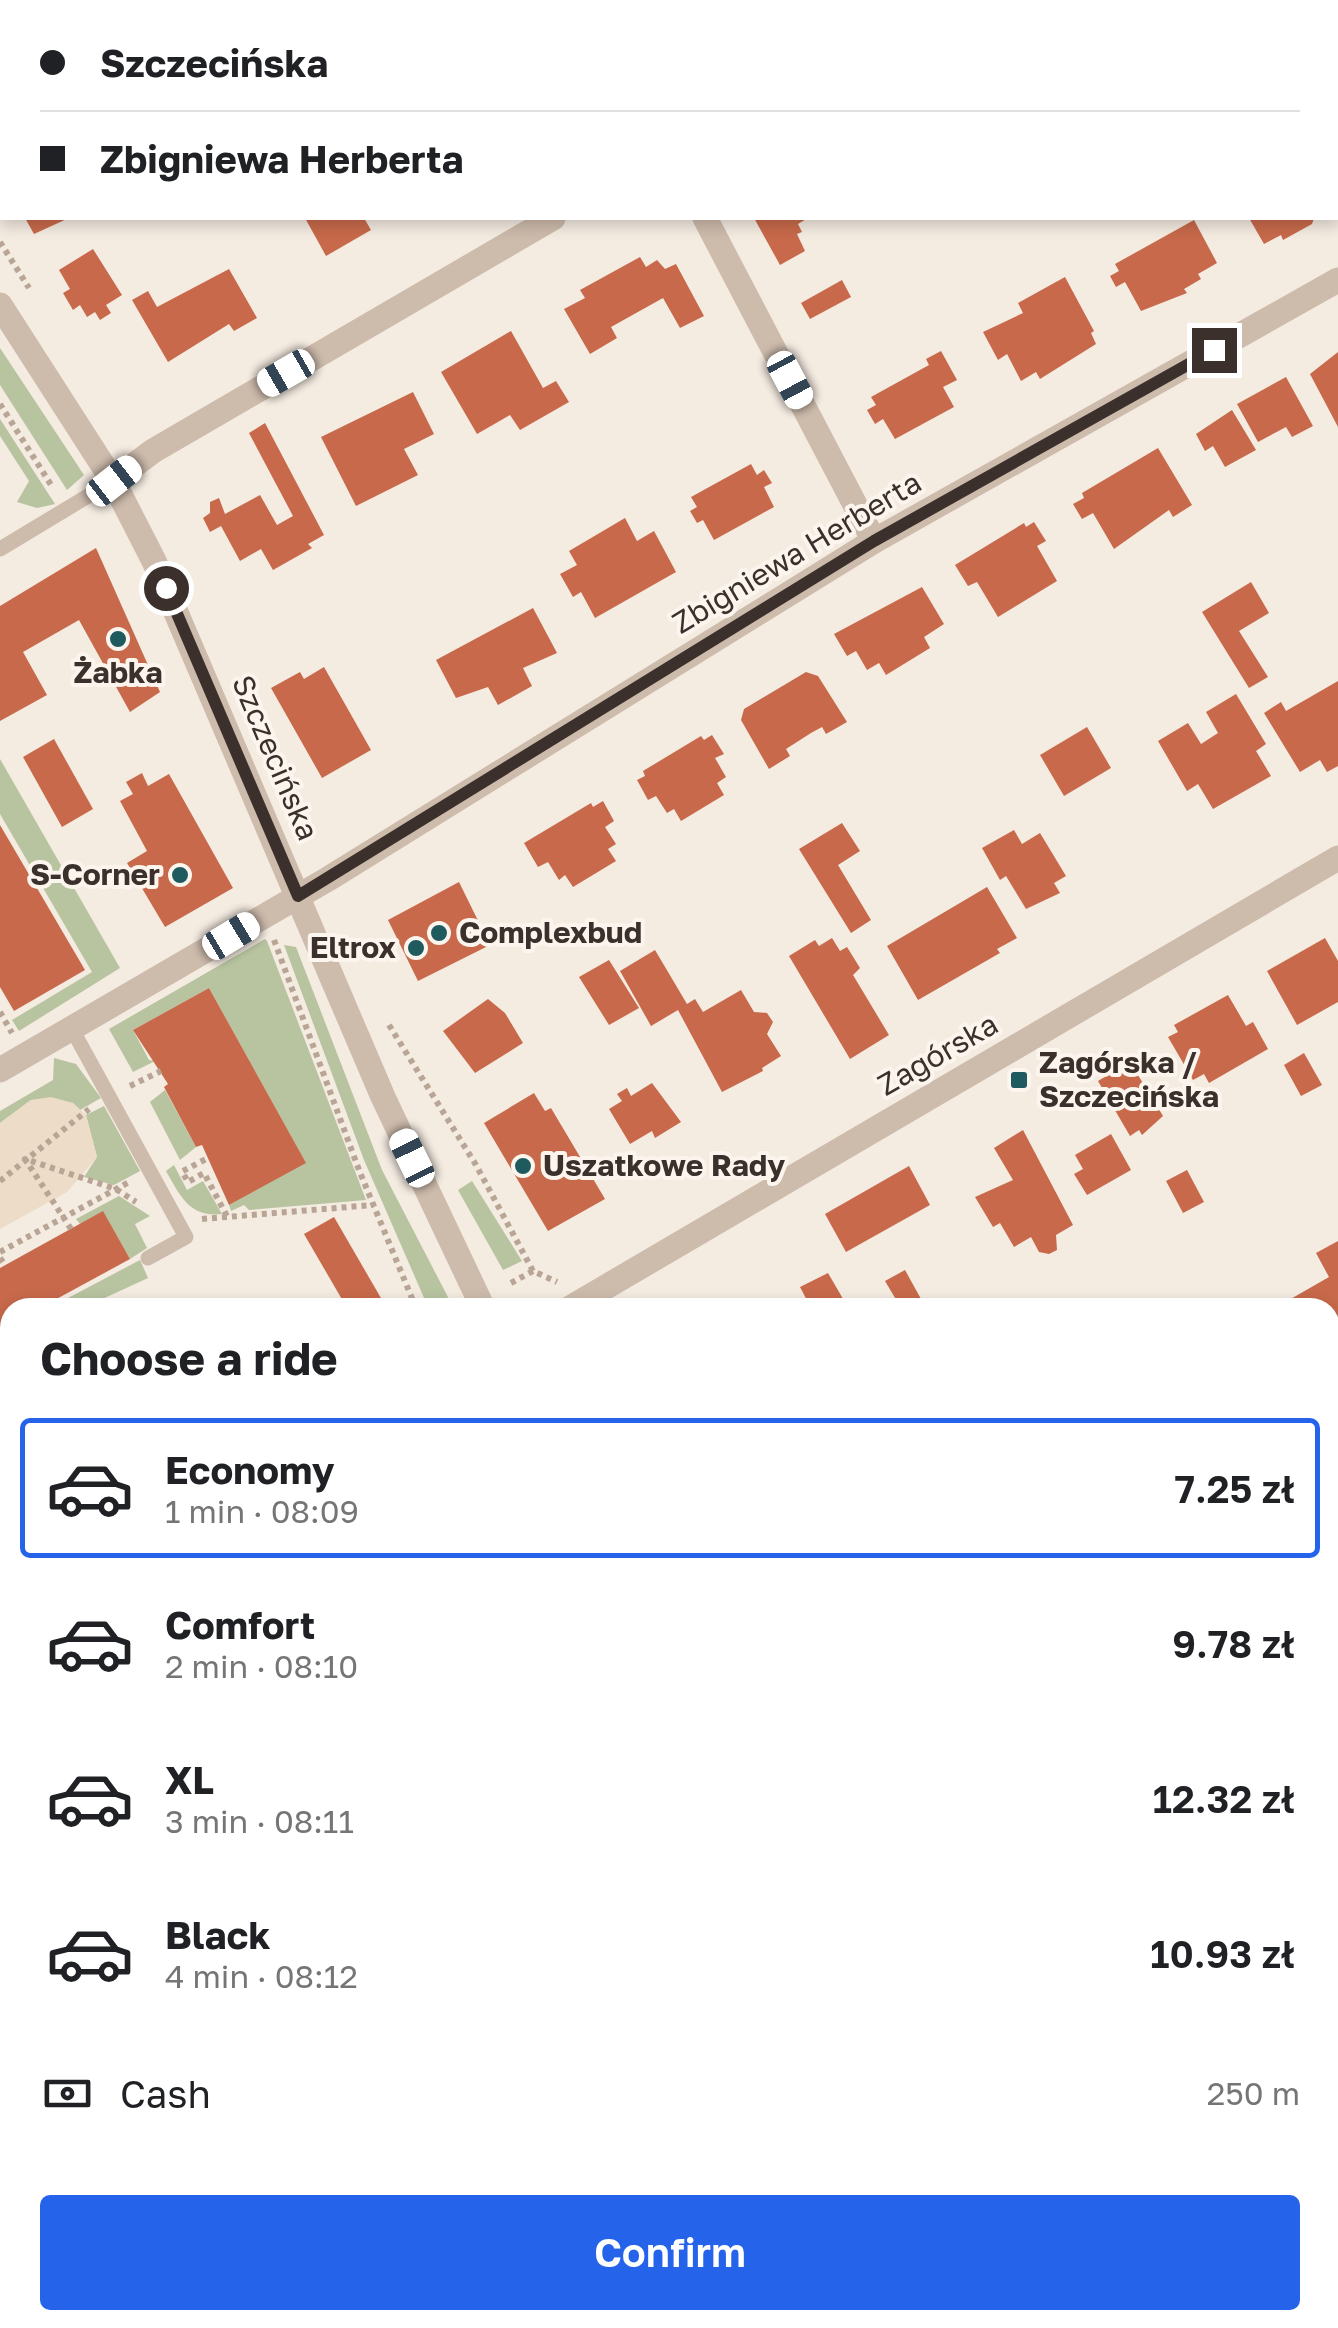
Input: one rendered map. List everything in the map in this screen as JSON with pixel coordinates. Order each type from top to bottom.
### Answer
[{"type":"street","points":[[114,481],[153,451],[550,220]]},
{"type":"street","points":[[706,220],[874,541]]},
{"type":"street","name":"Zbigniewa Herberta","points":[[0,1070],[298,896],[874,541],[1338,280]]},
{"type":"street","name":"Szczecińska","points":[[0,305],[114,481],[179,616],[383,1097],[478,1298]]},
{"type":"street","name":"Zagórska","points":[[587,1298],[1338,858]]},
{"type":"lane","points":[[0,549],[114,481]]},
{"type":"lane","points":[[72,1029],[153,1170],[186,1237],[148,1258]]},
{"type":"path","points":[[0,404],[58,496]]},
{"type":"path","points":[[264,937],[273,938],[412,1298]]},
{"type":"path","points":[[381,1008],[476,1165],[533,1271],[511,1283]]},
{"type":"path","points":[[0,1012],[7,1024]]},
{"type":"path","points":[[127,1070],[143,1098]]},
{"type":"path","points":[[135,1083],[160,1071]]},
{"type":"path","points":[[0,1181],[83,1112]]},
{"type":"path","points":[[182,1172],[208,1158]]},
{"type":"path","points":[[25,1160],[116,1189]]},
{"type":"path","points":[[25,1160],[71,1229]]},
{"type":"path","points":[[176,1160],[188,1182],[204,1174],[228,1218]]},
{"type":"path","points":[[2,1258],[62,1218],[153,1170]]},
{"type":"path","points":[[171,1204],[176,1201],[200,1219],[373,1205]]},
{"type":"green space","points":[[0,348],[84,475],[67,490],[0,385]]},
{"type":"green space","points":[[0,419],[55,504],[37,508],[17,502],[29,481],[0,436]]},
{"type":"green space","points":[[0,759],[120,968],[19,1031],[12,1020],[92,972],[0,814]]},
{"type":"green space","points":[[265,939],[366,1200],[249,1210],[244,1205],[231,1211],[229,1205],[305,1162],[209,988],[133,1030],[149,1060],[155,1061],[133,1072],[109,1029]]},
{"type":"green space","points":[[284,945],[296,947],[382,1170],[448,1298],[424,1298],[364,1160]]},
{"type":"green space","points":[[54,1058],[76,1064],[101,1098],[80,1110],[73,1103],[31,1100],[0,1123],[0,1111],[53,1080]]},
{"type":"green space","points":[[165,1090],[196,1147],[180,1160],[150,1102]]},
{"type":"green space","points":[[104,1106],[140,1171],[114,1185],[84,1177],[97,1157],[86,1115]]},
{"type":"green space","points":[[174,1165],[187,1190],[203,1181],[222,1214],[201,1212],[187,1203],[166,1171]]},
{"type":"green space","points":[[472,1181],[522,1261],[503,1270],[458,1190]]},
{"type":"green space","points":[[119,1196],[150,1216],[135,1224],[147,1248],[130,1259],[103,1212],[80,1224],[76,1219]]},
{"type":"green space","points":[[140,1260],[148,1278],[105,1298],[68,1298]]},
{"type":"shaded area","points":[[51,1097],[73,1103],[86,1115],[97,1157],[67,1192],[0,1229],[0,1123],[31,1100]]},
{"type":"building","points":[[26,220],[65,220],[34,234]]},
{"type":"building","points":[[306,220],[365,220],[371,230],[326,256]]},
{"type":"building","points":[[755,220],[805,220],[798,224],[802,232],[797,234],[805,251],[780,265]]},
{"type":"building","points":[[1194,220],[1217,263],[1198,274],[1201,279],[1184,289],[1187,293],[1141,311],[1125,282],[1116,287],[1110,276],[1119,271],[1115,264]]},
{"type":"building","points":[[1250,220],[1313,220],[1283,240],[1281,235],[1264,244]]},
{"type":"building","points":[[93,249],[122,295],[106,305],[111,313],[100,320],[95,312],[87,317],[80,305],[73,310],[63,293],[70,289],[59,270]]},
{"type":"building","points":[[640,257],[646,267],[657,260],[665,269],[676,264],[704,316],[680,328],[663,298],[611,327],[617,338],[590,354],[564,309],[585,298],[580,290]]},
{"type":"building","points":[[229,269],[257,318],[234,331],[229,324],[168,362],[132,300],[148,291],[157,307]]},
{"type":"building","points":[[1065,277],[1094,331],[1091,333],[1096,344],[1040,379],[1036,372],[1021,381],[1007,354],[998,360],[983,332],[1023,313],[1018,303]]},
{"type":"building","points":[[842,280],[851,297],[810,319],[801,303]]},
{"type":"building","points":[[511,331],[543,388],[556,381],[569,402],[520,430],[510,415],[477,434],[441,372]]},
{"type":"building","points":[[941,351],[957,380],[943,387],[954,407],[895,439],[883,419],[875,424],[867,410],[876,405],[871,397],[929,365],[926,359]]},
{"type":"building","points":[[1338,352],[1338,427],[1310,374]]},
{"type":"building","points":[[1286,377],[1313,426],[1292,437],[1286,427],[1258,442],[1237,404]]},
{"type":"building","points":[[413,392],[434,434],[404,449],[418,475],[356,506],[321,437]]},
{"type":"building","points":[[1232,410],[1256,450],[1225,467],[1213,446],[1205,451],[1196,434]]},
{"type":"building","points":[[265,423],[324,535],[308,544],[312,548],[273,570],[261,549],[240,561],[221,526],[210,532],[203,518],[210,513],[210,502],[219,498],[225,514],[260,495],[277,525],[293,516],[249,433]]},
{"type":"building","points":[[1158,448],[1192,505],[1173,517],[1169,510],[1114,549],[1093,513],[1082,519],[1073,504],[1084,498],[1082,493]]},
{"type":"building","points":[[751,464],[757,475],[764,470],[772,483],[764,487],[774,507],[714,540],[703,520],[697,523],[690,511],[697,507],[691,497]]},
{"type":"building","points":[[625,518],[637,541],[654,531],[676,572],[595,618],[581,592],[573,597],[560,574],[577,565],[569,551]]},
{"type":"building","points":[[1034,522],[1046,541],[1037,546],[1057,581],[998,617],[977,582],[968,586],[955,565],[1024,523],[1026,527]]},
{"type":"building","points":[[96,548],[160,692],[130,712],[79,620],[23,652],[47,695],[0,721],[0,606]]},
{"type":"building","points":[[1251,582],[1269,613],[1239,631],[1268,677],[1249,688],[1202,612]]},
{"type":"building","points":[[922,587],[944,624],[924,637],[930,648],[886,675],[879,663],[867,670],[856,651],[847,656],[834,634]]},
{"type":"building","points":[[533,608],[557,653],[523,668],[532,686],[498,705],[488,687],[456,698],[436,660]]},
{"type":"building","points":[[324,667],[371,750],[322,778],[271,688],[300,672],[304,679]]},
{"type":"building","points":[[806,672],[818,676],[847,722],[826,734],[822,727],[811,733],[786,749],[790,756],[769,769],[741,720],[744,709]]},
{"type":"building","points":[[1338,681],[1338,766],[1327,772],[1320,760],[1300,772],[1264,713],[1281,702],[1286,711]]},
{"type":"building","points":[[1236,694],[1266,744],[1256,751],[1271,776],[1213,809],[1198,784],[1187,791],[1158,741],[1188,723],[1201,744],[1218,733],[1206,712]]},
{"type":"building","points":[[1087,727],[1111,768],[1064,796],[1040,755]]},
{"type":"building","points":[[712,735],[724,754],[715,758],[726,777],[717,783],[724,795],[681,821],[674,809],[667,813],[656,796],[648,800],[637,780],[645,776],[643,771],[701,736],[704,740]]},
{"type":"building","points":[[54,739],[93,809],[62,827],[23,757]]},
{"type":"building","name":"S-Corner","points":[[142,773],[148,786],[169,774],[233,888],[165,927],[127,863],[147,851],[120,801],[133,794],[126,782]]},
{"type":"building","points":[[603,801],[614,821],[605,827],[616,844],[608,849],[616,861],[573,887],[565,875],[559,880],[548,862],[538,867],[524,843],[591,803],[593,807]]},
{"type":"building","points":[[842,823],[860,851],[838,865],[871,920],[851,933],[799,849]]},
{"type":"building","points":[[0,825],[85,970],[14,1011],[0,987]]},
{"type":"building","points":[[1014,830],[1022,844],[1040,833],[1066,876],[1054,883],[1060,893],[1026,909],[1006,876],[1000,880],[982,848]]},
{"type":"building","name":"Complexbud","points":[[459,882],[490,945],[418,981],[388,920]]},
{"type":"building","points":[[987,887],[1017,938],[997,949],[1000,953],[918,1000],[887,946]]},
{"type":"building","points":[[832,938],[840,951],[847,947],[860,968],[853,975],[889,1035],[850,1059],[789,956],[815,940],[819,946]]},
{"type":"building","points":[[1325,938],[1338,961],[1338,1002],[1297,1025],[1267,971]]},
{"type":"building","points":[[655,950],[687,1004],[695,999],[703,1012],[741,990],[754,1012],[767,1013],[773,1022],[767,1034],[781,1056],[763,1071],[722,1092],[678,1010],[651,1026],[620,971]]},
{"type":"building","points":[[609,960],[639,1008],[609,1025],[579,977]]},
{"type":"building","points":[[209,988],[306,1163],[229,1205],[202,1145],[196,1147],[164,1087],[168,1084],[133,1030]]},
{"type":"building","points":[[1228,995],[1246,1026],[1253,1022],[1268,1049],[1209,1083],[1204,1074],[1193,1080],[1168,1037],[1178,1032],[1174,1025]]},
{"type":"building","points":[[488,999],[505,1013],[523,1043],[475,1073],[443,1031]]},
{"type":"building","points":[[1304,1053],[1322,1085],[1301,1096],[1284,1065]]},
{"type":"building","points":[[1130,1062],[1163,1116],[1142,1135],[1139,1130],[1130,1136],[1098,1081]]},
{"type":"building","points":[[652,1083],[681,1122],[655,1138],[652,1131],[630,1144],[609,1109],[622,1101],[617,1094],[627,1088],[631,1096]]},
{"type":"building","points":[[534,1093],[545,1111],[551,1108],[605,1199],[548,1231],[484,1123]]},
{"type":"building","points":[[1023,1130],[1073,1225],[1056,1235],[1057,1250],[1049,1254],[1039,1252],[1031,1237],[1014,1247],[1000,1223],[993,1227],[975,1197],[1013,1180],[994,1148]]},
{"type":"building","points":[[1111,1134],[1131,1170],[1087,1195],[1074,1174],[1083,1169],[1075,1155]]},
{"type":"building","points":[[909,1166],[930,1205],[846,1252],[825,1214]]},
{"type":"building","points":[[1187,1170],[1204,1202],[1183,1213],[1166,1181]]},
{"type":"building","points":[[103,1211],[130,1259],[58,1298],[0,1298],[0,1268]]},
{"type":"building","points":[[334,1217],[381,1298],[341,1298],[304,1234]]},
{"type":"building","points":[[1338,1241],[1338,1298],[1292,1298],[1329,1277],[1316,1253]]},
{"type":"building","points":[[905,1270],[920,1298],[895,1298],[885,1281]]},
{"type":"building","points":[[828,1273],[843,1298],[806,1298],[800,1287]]},
{"type":"place","name":"Żabka","points":[[118,639]]},
{"type":"place","name":"S-Corner","points":[[180,875]]},
{"type":"place","name":"Complexbud","points":[[439,933]]},
{"type":"place","name":"Eltrox","points":[[416,948]]},
{"type":"place","name":"Zagórska / Szczecińska","points":[[1019,1080]]},
{"type":"place","name":"Uszatkowe Rady","points":[[523,1166]]},
{"type":"route","points":[[166,588],[298,896],[874,541],[1214,350]]}]
